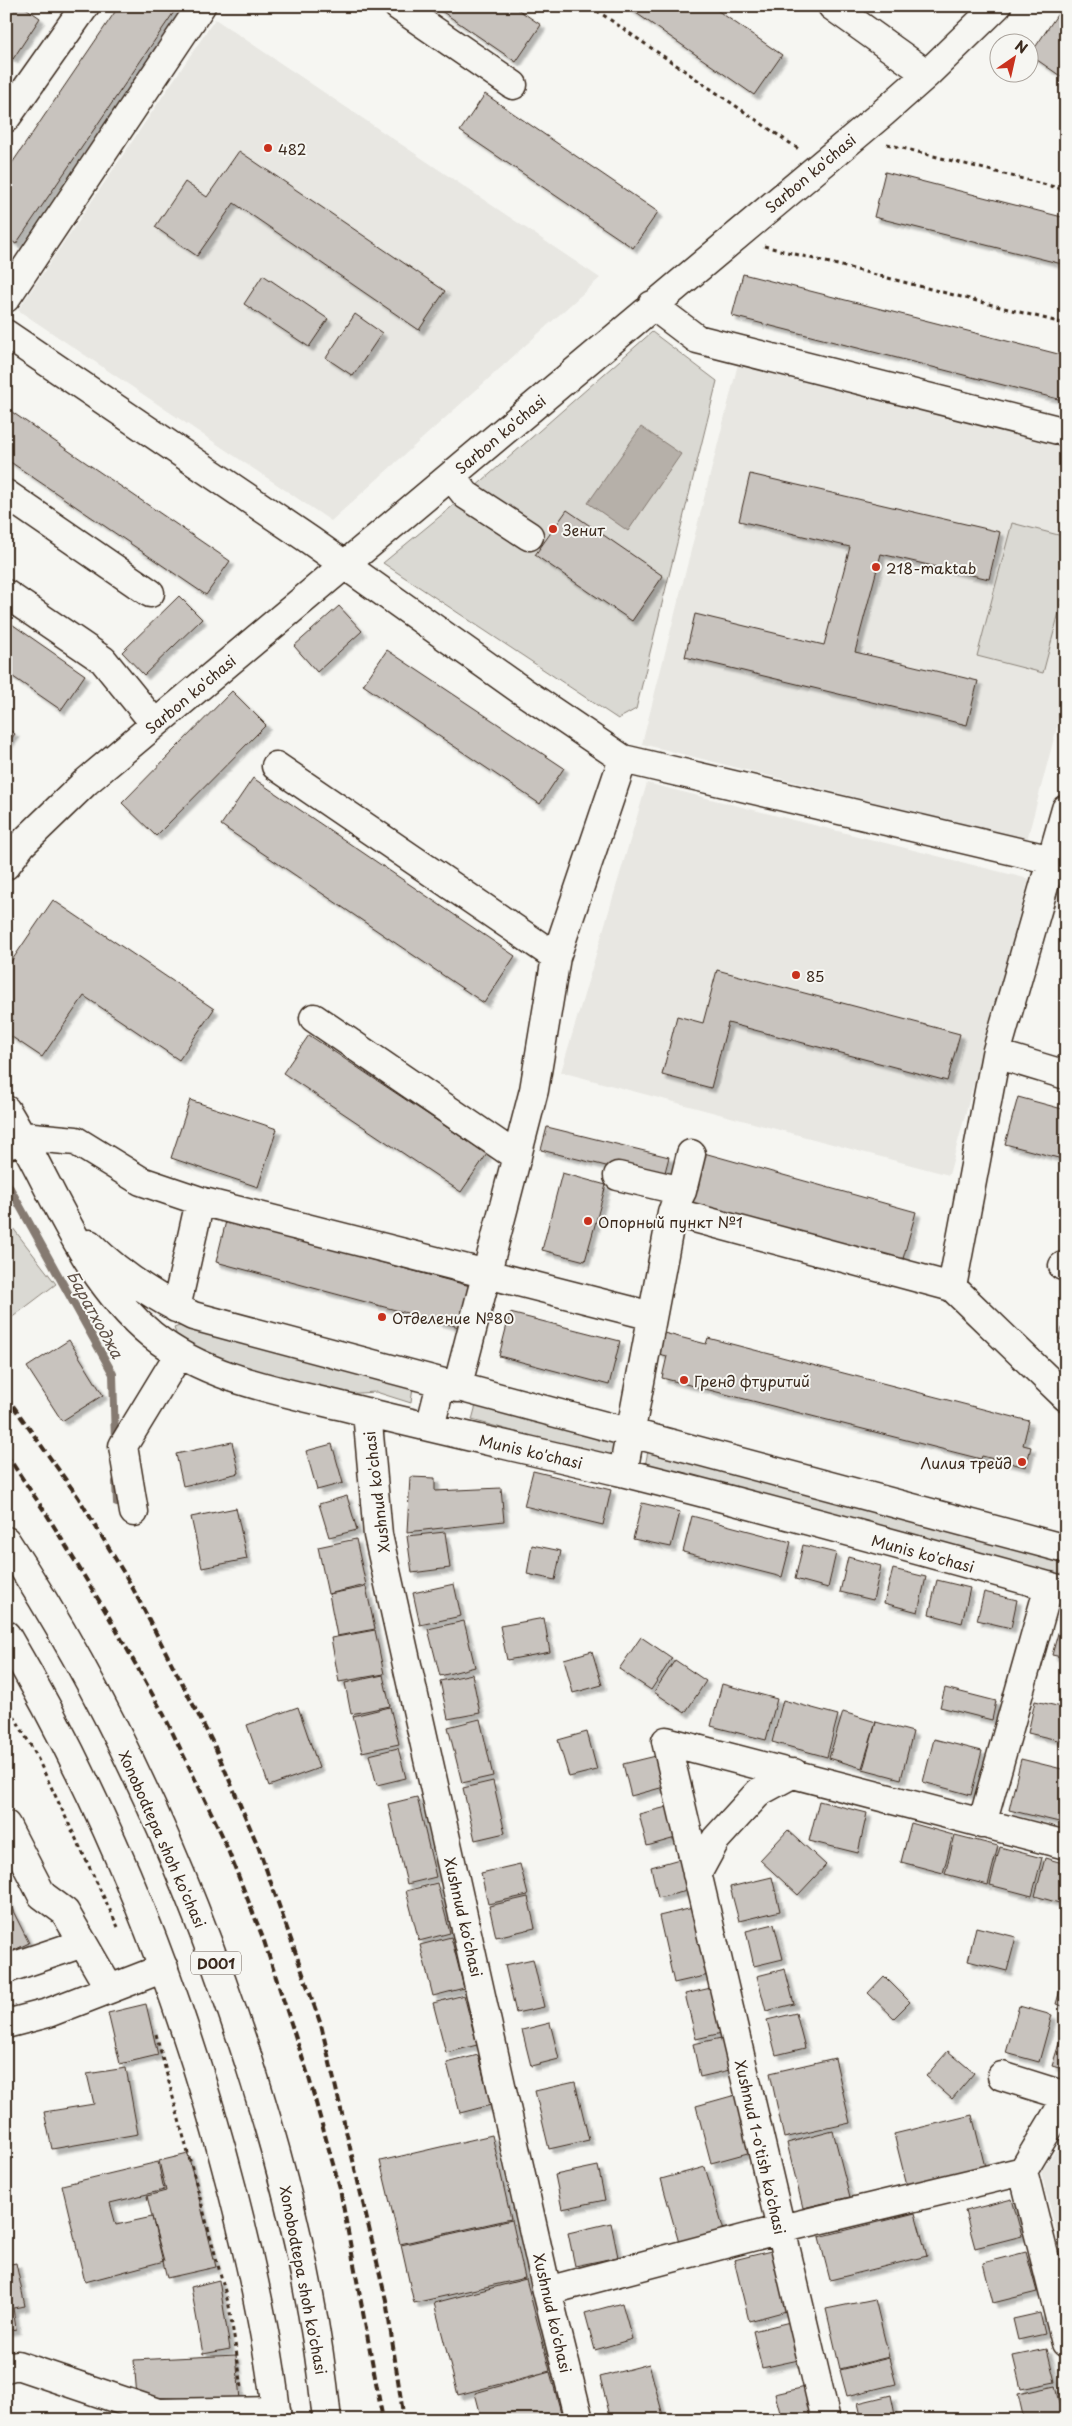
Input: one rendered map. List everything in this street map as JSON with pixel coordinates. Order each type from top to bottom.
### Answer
[{"type":"main road","points":[[6,298],[201,6]]},
{"type":"main road","points":[[398,6],[513,85]]},
{"type":"main road","points":[[832,6],[927,74]]},
{"type":"main road","name":"Sarbon ko'chasi","points":[[6,865],[14,838],[86,782],[821,164],[927,74],[997,6]]},
{"type":"main road","points":[[6,118],[80,8]]},
{"type":"main road","points":[[652,306],[697,339],[1066,432]]},
{"type":"main road","points":[[6,334],[311,541],[623,759],[1052,860]]},
{"type":"main road","points":[[451,476],[466,495],[528,536]]},
{"type":"main road","points":[[6,494],[150,593]]},
{"type":"main road","points":[[6,594],[103,660],[155,724]]},
{"type":"main road","points":[[430,1427],[449,1386],[487,1274],[534,1090],[556,957],[623,759]]},
{"type":"main road","points":[[276,766],[556,957]]},
{"type":"main road","points":[[952,1287],[996,1054],[1055,889],[1052,860],[1066,809]]},
{"type":"main road","points":[[314,1018],[517,1156]]},
{"type":"main road","points":[[996,1054],[1066,1075]]},
{"type":"main road","name":"Munis ko'chasi","points":[[6,1110],[14,1141],[62,1213],[92,1268],[110,1293],[130,1316],[154,1336],[179,1354],[215,1371],[252,1384],[623,1472],[1057,1588]]},
{"type":"main road","points":[[14,1141],[76,1141],[141,1181],[200,1201],[652,1316]]},
{"type":"main road","points":[[623,1472],[652,1316],[677,1201],[691,1154]]},
{"type":"main road","points":[[618,1176],[677,1201],[952,1287],[1066,1397]]},
{"type":"main road","points":[[176,1308],[200,1201]]},
{"type":"main road","name":"Munis ko'chasi","points":[[62,1213],[114,1268],[144,1290],[193,1316],[449,1386],[1066,1549]]},
{"type":"main road","points":[[134,1512],[123,1446],[179,1354]]},
{"type":"main road","name":"Xushnud ko'chasi","points":[[367,1412],[378,1535],[578,2420]]},
{"type":"main road","name":"Xonobodtepa shoh ko'chasi","points":[[6,1541],[52,1614],[121,1744],[164,1836],[211,1947],[257,2086],[296,2227],[323,2372],[327,2420]]},
{"type":"main road","points":[[982,1824],[1057,1588]]},
{"type":"main road","points":[[6,1635],[48,1710],[91,1795],[130,1880],[164,1968],[209,2103],[242,2229],[263,2328],[277,2416],[246,2413],[159,2413],[17,2365],[6,2368]]},
{"type":"main road","name":"Xushnud 1-o'tish ko'chasi","points":[[826,2420],[666,1742],[1066,1845]]},
{"type":"main road","points":[[697,1874],[716,1839],[759,1792],[794,1774]]},
{"type":"main road","points":[[6,1825],[42,1895],[65,1912],[109,1988]]},
{"type":"main road","points":[[6,1969],[83,1943]]},
{"type":"main road","points":[[6,2024],[48,2013],[164,1968]]},
{"type":"main road","points":[[1002,2076],[1066,2097],[1023,2171],[1066,2343]]},
{"type":"main road","points":[[548,2291],[781,2229],[1023,2171]]},
{"type":"path","points":[[590,6],[821,164]]},
{"type":"path","points":[[854,136],[1066,190]]},
{"type":"path","points":[[732,237],[1066,324]]},
{"type":"path","points":[[6,1702],[35,1753],[120,1932]]},
{"type":"path","points":[[156,2032],[228,2306],[246,2413]]},
{"type":"shaded area","name":"482","points":[[215,19],[600,278],[331,521],[18,310]]},
{"type":"shaded area","name":"Зенит","points":[[652,332],[717,381],[636,709],[618,719],[383,563],[466,495]]},
{"type":"shaded area","name":"218-maktab","points":[[738,364],[1066,441],[1066,693],[1027,840],[642,744]]},
{"type":"shaded area","points":[[641,427],[681,454],[628,531],[588,503]]},
{"type":"shaded area","points":[[1012,523],[1066,537],[1066,586],[1043,673],[977,656]]},
{"type":"shaded area","name":"85","points":[[647,783],[1029,879],[949,1175],[561,1072]]},
{"type":"shaded area","points":[[6,1219],[56,1284],[6,1322]]},
{"type":"shaded area","points":[[185,1324],[413,1387],[411,1403],[376,1392],[343,1394],[217,1361],[178,1339],[174,1328]]},
{"type":"shaded area","points":[[476,1405],[616,1442],[612,1458],[472,1420]]},
{"type":"shaded area","points":[[648,1451],[1066,1562],[1066,1577],[645,1466]]},
{"type":"shaded area","points":[[1066,2135],[1066,2268],[1041,2172]]},
{"type":"building","points":[[6,6],[23,6],[40,18],[13,59],[6,54]]},
{"type":"building","points":[[119,6],[178,6],[16,244],[6,237],[6,172]]},
{"type":"building","points":[[434,6],[513,6],[541,25],[516,62]]},
{"type":"building","points":[[626,6],[711,6],[782,55],[754,95]]},
{"type":"building","points":[[1063,6],[1066,6],[1066,80],[1040,62],[1040,40]]},
{"type":"building","points":[[485,94],[658,212],[633,248],[460,131]]},
{"type":"building","points":[[239,151],[445,291],[419,330],[234,203],[197,256],[155,227],[185,182],[207,197]]},
{"type":"building","points":[[885,172],[1066,218],[1066,265],[874,217]]},
{"type":"building","points":[[743,274],[1066,356],[1066,401],[732,316]]},
{"type":"building","points":[[263,275],[328,319],[309,347],[244,304]]},
{"type":"building","points":[[355,314],[382,333],[353,376],[326,358]]},
{"type":"building","points":[[6,408],[230,561],[206,595],[6,459]]},
{"type":"building","points":[[750,474],[1000,532],[989,579],[881,554],[855,652],[978,681],[967,725],[685,657],[695,614],[824,645],[850,547],[739,521]]},
{"type":"building","points":[[567,510],[663,576],[632,621],[535,555]]},
{"type":"building","points":[[179,596],[202,619],[144,675],[122,652]]},
{"type":"building","points":[[339,606],[362,631],[317,672],[294,646]]},
{"type":"building","points":[[6,620],[85,675],[61,710],[6,672]]},
{"type":"building","points":[[387,650],[564,768],[540,804],[363,685]]},
{"type":"building","points":[[232,691],[266,725],[156,836],[122,803]]},
{"type":"building","points":[[6,727],[15,734],[6,745]]},
{"type":"building","points":[[253,778],[515,956],[484,1003],[221,825]]},
{"type":"building","points":[[53,900],[214,1009],[179,1060],[84,996],[42,1057],[6,1033],[6,969]]},
{"type":"building","points":[[717,970],[960,1034],[947,1081],[728,1023],[711,1088],[662,1075],[677,1016],[703,1023]]},
{"type":"building","points":[[309,1035],[487,1154],[461,1192],[283,1073]]},
{"type":"building","points":[[1018,1097],[1066,1110],[1066,1160],[1005,1144]]},
{"type":"building","points":[[190,1100],[277,1129],[258,1187],[171,1158]]},
{"type":"building","points":[[547,1127],[669,1157],[663,1180],[541,1150]]},
{"type":"building","points":[[704,1153],[916,1212],[901,1266],[690,1206]]},
{"type":"building","points":[[562,1173],[606,1185],[585,1261],[542,1250]]},
{"type":"building","points":[[226,1221],[474,1287],[463,1328],[216,1262]]},
{"type":"building","points":[[510,1313],[620,1341],[609,1385],[499,1356]]},
{"type":"building","points":[[1066,1314],[1066,1341],[1059,1339]]},
{"type":"building","points":[[664,1333],[706,1344],[708,1338],[1029,1421],[1023,1445],[1031,1447],[1026,1467],[982,1456],[981,1459],[662,1378],[667,1356],[659,1354]]},
{"type":"building","points":[[69,1340],[103,1395],[62,1421],[27,1367]]},
{"type":"building","points":[[232,1442],[239,1473],[183,1486],[176,1454]]},
{"type":"building","points":[[332,1444],[343,1483],[317,1490],[306,1451]]},
{"type":"building","points":[[533,1471],[611,1490],[603,1525],[524,1506]]},
{"type":"building","points":[[410,1477],[435,1478],[435,1491],[501,1488],[504,1521],[407,1532]]},
{"type":"building","points":[[347,1496],[357,1530],[329,1537],[319,1504]]},
{"type":"building","points":[[642,1503],[680,1512],[671,1547],[633,1539]]},
{"type":"building","points":[[236,1508],[247,1559],[202,1568],[191,1517]]},
{"type":"building","points":[[692,1516],[791,1542],[782,1577],[683,1552]]},
{"type":"building","points":[[445,1532],[450,1568],[412,1573],[407,1536]]},
{"type":"building","points":[[356,1539],[366,1585],[328,1594],[318,1547]]},
{"type":"building","points":[[532,1545],[561,1551],[555,1580],[527,1574]]},
{"type":"building","points":[[803,1545],[836,1553],[828,1588],[795,1579]]},
{"type":"building","points":[[848,1557],[881,1566],[873,1600],[840,1592]]},
{"type":"building","points":[[893,1569],[926,1577],[918,1612],[884,1603]]},
{"type":"building","points":[[937,1580],[970,1588],[962,1623],[929,1614]]},
{"type":"building","points":[[454,1584],[461,1616],[420,1625],[413,1593]]},
{"type":"building","points":[[366,1587],[375,1629],[337,1636],[329,1594]]},
{"type":"building","points":[[984,1592],[1017,1600],[1011,1628],[977,1620]]},
{"type":"building","points":[[1063,1615],[1066,1616],[1066,1658],[1052,1655]]},
{"type":"building","points":[[544,1618],[550,1652],[507,1660],[500,1626]]},
{"type":"building","points":[[464,1621],[475,1667],[440,1676],[428,1629]]},
{"type":"building","points":[[375,1630],[384,1674],[339,1682],[331,1638]]},
{"type":"building","points":[[641,1637],[672,1658],[651,1690],[619,1669]]},
{"type":"building","points":[[592,1651],[602,1685],[573,1693],[564,1659]]},
{"type":"building","points":[[675,1660],[706,1681],[685,1713],[654,1692]]},
{"type":"building","points":[[472,1674],[480,1713],[448,1719],[440,1681]]},
{"type":"building","points":[[383,1675],[390,1706],[351,1714],[345,1683]]},
{"type":"building","points":[[722,1684],[777,1699],[766,1740],[711,1726]]},
{"type":"building","points":[[945,1688],[996,1701],[992,1720],[940,1707]]},
{"type":"building","points":[[783,1700],[838,1715],[827,1757],[772,1742]]},
{"type":"building","points":[[1035,1701],[1066,1708],[1066,1742],[1028,1733]]},
{"type":"building","points":[[298,1707],[319,1768],[269,1786],[247,1725]]},
{"type":"building","points":[[390,1707],[399,1744],[362,1752],[353,1716]]},
{"type":"building","points":[[843,1712],[876,1722],[862,1768],[829,1758]]},
{"type":"building","points":[[480,1719],[493,1776],[462,1783],[448,1727]]},
{"type":"building","points":[[876,1722],[913,1732],[901,1779],[863,1769]]},
{"type":"building","points":[[587,1732],[597,1770],[569,1777],[558,1740]]},
{"type":"building","points":[[934,1739],[982,1751],[971,1795],[923,1782]]},
{"type":"building","points":[[398,1748],[406,1778],[377,1785],[369,1755]]},
{"type":"building","points":[[656,1756],[664,1787],[631,1796],[623,1764]]},
{"type":"building","points":[[1021,1759],[1066,1770],[1066,1795],[1059,1822],[1009,1810]]},
{"type":"building","points":[[493,1781],[505,1833],[475,1840],[463,1788]]},
{"type":"building","points":[[417,1797],[436,1877],[407,1884],[388,1804]]},
{"type":"building","points":[[819,1801],[867,1813],[858,1853],[809,1841]]},
{"type":"building","points":[[671,1806],[679,1837],[647,1846],[639,1814]]},
{"type":"building","points":[[911,1823],[953,1835],[943,1873],[901,1862]]},
{"type":"building","points":[[788,1830],[826,1865],[798,1895],[760,1860]]},
{"type":"building","points":[[955,1835],[998,1846],[988,1885],[945,1874]]},
{"type":"building","points":[[1000,1847],[1042,1858],[1032,1896],[990,1885]]},
{"type":"building","points":[[683,1858],[691,1890],[658,1898],[651,1867]]},
{"type":"building","points":[[1045,1858],[1066,1864],[1066,1905],[1035,1896]]},
{"type":"building","points":[[520,1864],[528,1895],[488,1904],[481,1873]]},
{"type":"building","points":[[772,1877],[780,1911],[739,1921],[730,1887]]},
{"type":"building","points":[[437,1883],[450,1933],[419,1941],[406,1891]]},
{"type":"building","points":[[6,1897],[29,1943],[6,1954]]},
{"type":"building","points":[[528,1897],[535,1928],[496,1937],[489,1906]]},
{"type":"building","points":[[697,1907],[713,1974],[674,1983],[659,1916]]},
{"type":"building","points":[[774,1924],[783,1959],[754,1966],[746,1931]]},
{"type":"building","points":[[976,1927],[1016,1937],[1007,1971],[968,1961]]},
{"type":"building","points":[[451,1937],[464,1988],[433,1996],[420,1945]]},
{"type":"building","points":[[533,1959],[544,2007],[516,2013],[505,1965]]},
{"type":"building","points":[[785,1969],[794,2004],[766,2011],[757,1976]]},
{"type":"building","points":[[1066,1970],[1066,2007],[1056,2004]]},
{"type":"building","points":[[884,1976],[910,2002],[894,2018],[868,1993]]},
{"type":"building","points":[[715,1987],[726,2032],[696,2039],[685,1994]]},
{"type":"building","points":[[464,1995],[477,2045],[446,2053],[433,2003]]},
{"type":"building","points":[[146,2004],[158,2055],[120,2064],[108,2013]]},
{"type":"building","points":[[1019,2006],[1052,2015],[1039,2062],[1006,2053]]},
{"type":"building","points":[[796,2013],[805,2048],[776,2055],[767,2020]]},
{"type":"building","points":[[550,2023],[559,2059],[531,2066],[522,2030]]},
{"type":"building","points":[[1062,2034],[1066,2035],[1066,2070],[1052,2066]]},
{"type":"building","points":[[726,2037],[734,2069],[700,2077],[693,2044]]},
{"type":"building","points":[[948,2051],[974,2073],[952,2099],[926,2076]]},
{"type":"building","points":[[478,2055],[491,2105],[460,2113],[447,2063]]},
{"type":"building","points":[[835,2058],[850,2123],[784,2138],[770,2073]]},
{"type":"building","points":[[126,2068],[138,2134],[52,2149],[44,2112],[94,2104],[87,2074]]},
{"type":"building","points":[[575,2082],[589,2140],[549,2149],[535,2091]]},
{"type":"building","points":[[739,2094],[755,2151],[711,2163],[696,2106]]},
{"type":"building","points":[[972,2115],[986,2171],[908,2190],[894,2134]]},
{"type":"building","points":[[833,2131],[850,2197],[803,2208],[787,2143]]},
{"type":"building","points":[[492,2135],[511,2219],[400,2244],[380,2161]]},
{"type":"building","points":[[188,2154],[216,2267],[167,2278],[147,2196],[166,2191],[159,2161]]},
{"type":"building","points":[[158,2162],[164,2190],[110,2203],[116,2225],[152,2217],[164,2261],[85,2282],[62,2185]]},
{"type":"building","points":[[598,2166],[605,2200],[562,2209],[555,2175]]},
{"type":"building","points":[[705,2167],[724,2231],[679,2243],[661,2179]]},
{"type":"building","points":[[1066,2175],[1066,2202],[1061,2176]]},
{"type":"building","points":[[1012,2199],[1022,2236],[975,2248],[965,2211]]},
{"type":"building","points":[[915,2213],[927,2256],[830,2280],[819,2237]]},
{"type":"building","points":[[512,2220],[525,2278],[414,2303],[401,2245]]},
{"type":"building","points":[[611,2223],[618,2257],[575,2266],[568,2233]]},
{"type":"building","points":[[775,2250],[790,2310],[749,2321],[734,2260]]},
{"type":"building","points":[[1026,2252],[1037,2292],[993,2303],[983,2263]]},
{"type":"building","points":[[16,2263],[25,2306],[13,2308],[16,2329],[6,2331],[6,2265]]},
{"type":"building","points":[[526,2279],[550,2371],[458,2395],[434,2303]]},
{"type":"building","points":[[219,2280],[230,2349],[203,2354],[191,2287]]},
{"type":"building","points":[[875,2299],[889,2357],[840,2369],[826,2309]]},
{"type":"building","points":[[622,2303],[632,2339],[595,2350],[585,2313]]},
{"type":"building","points":[[1040,2313],[1045,2334],[1018,2340],[1013,2319]]},
{"type":"building","points":[[794,2321],[803,2359],[762,2368],[753,2331]]},
{"type":"building","points":[[1047,2349],[1055,2382],[1021,2389],[1013,2356]]},
{"type":"building","points":[[236,2355],[240,2400],[137,2397],[134,2360]]},
{"type":"building","points":[[889,2358],[896,2384],[847,2396],[840,2370]]},
{"type":"building","points":[[649,2364],[664,2419],[611,2420],[600,2377]]},
{"type":"building","points":[[550,2372],[563,2420],[482,2420],[475,2393]]},
{"type":"building","points":[[810,2386],[818,2420],[782,2420],[775,2394]]},
{"type":"building","points":[[1055,2386],[1063,2420],[1024,2420],[1018,2394]]},
{"type":"building","points":[[891,2395],[896,2420],[862,2420],[858,2403]]},
{"type":"waterway","name":"Баратходжа","points":[[6,1181],[113,1374],[115,1441]]},
{"type":"waterway","name":"Баратходжа","points":[[116,1482],[117,1503]]},
{"type":"railway","points":[[6,1396],[78,1497],[130,1583],[215,1747],[258,1846],[321,2025],[386,2300],[404,2420]]},
{"type":"railway","points":[[6,1454],[47,1515],[109,1617],[164,1715],[222,1835],[263,1938],[309,2078],[340,2189],[383,2420]]},
{"type":"place","name":"482","points":[[268,148]]},
{"type":"place","name":"Зенит","points":[[553,529]]},
{"type":"place","name":"218-maktab","points":[[876,567]]},
{"type":"place","name":"85","points":[[796,975]]},
{"type":"place","name":"Опорный пункт №1","points":[[588,1221]]},
{"type":"place","name":"Отделение №80","points":[[382,1317]]},
{"type":"place","name":"Гренд фтуритий","points":[[684,1380]]},
{"type":"place","name":"Лилия трейд","points":[[1022,1462]]}]
